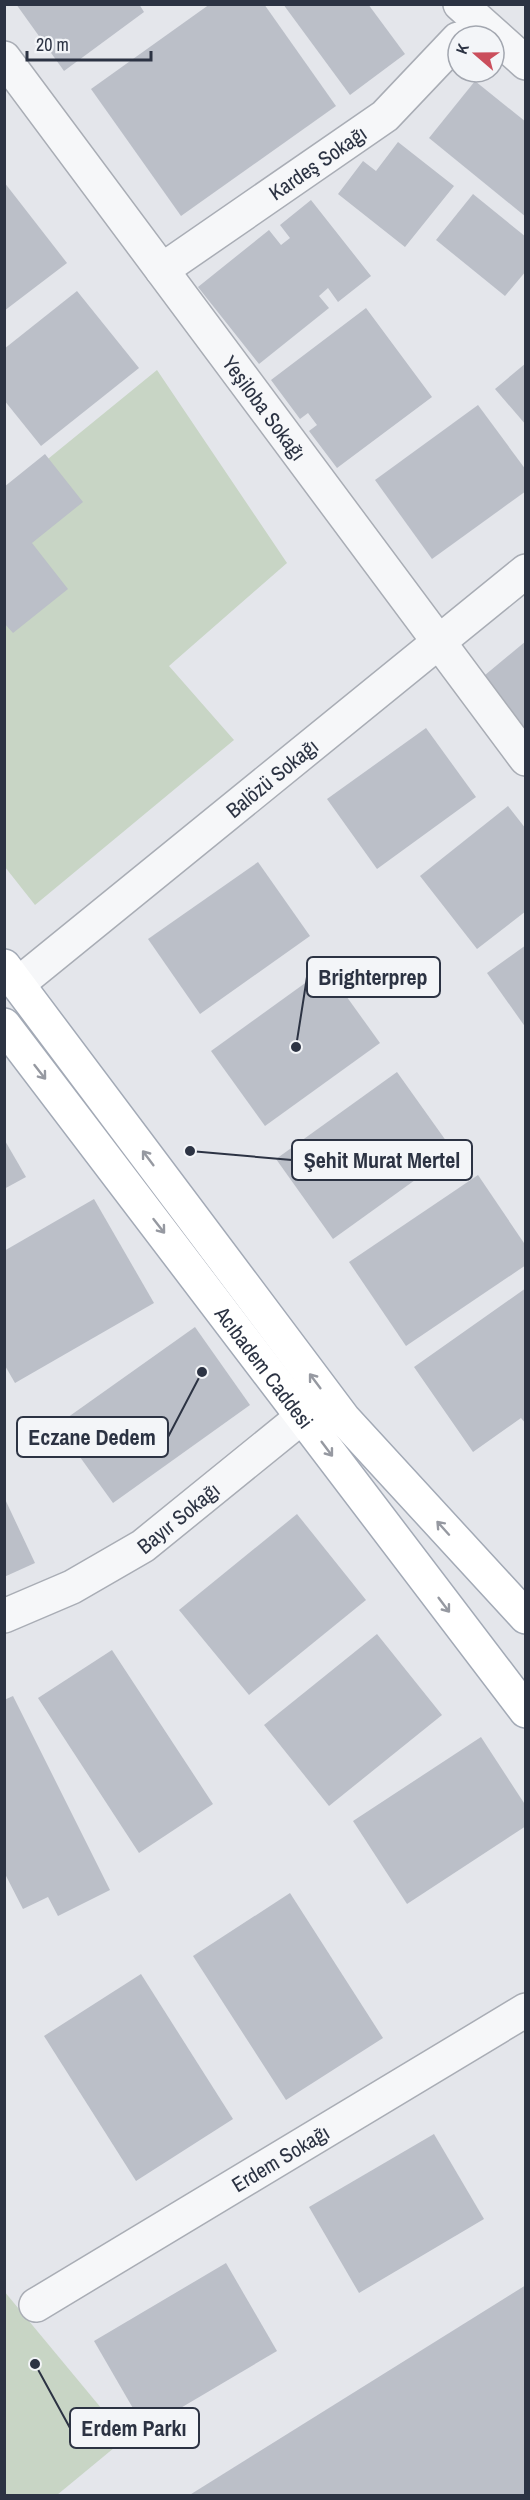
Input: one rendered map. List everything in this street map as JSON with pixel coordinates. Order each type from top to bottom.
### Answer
[{"type":"main road","name":"Acıbadem Caddesi","points":[[11,975],[344,1419],[525,1617]]},
{"type":"main road","name":"Acıbadem Caddesi","points":[[4,1025],[525,1711]]},
{"type":"street","name":"Kardeş Sokağı","points":[[162,270],[385,116],[446,46]]},
{"type":"street","points":[[506,51],[525,63]]},
{"type":"street","name":"Yeşiloba Sokağı","points":[[4,58],[525,759]]},
{"type":"street","name":"Balözü Sokağı","points":[[11,975],[525,571]]},
{"type":"street","points":[[302,1417],[344,1419]]},
{"type":"street","name":"Bayır Sokağı","points":[[4,1616],[72,1587],[143,1546],[302,1417]]},
{"type":"street","name":"Erdem Sokağı","points":[[36,2306],[525,2010]]},
{"type":"green space","points":[[157,370],[287,563],[169,666],[234,740],[35,905],[5,867],[5,494]]},
{"type":"green space","points":[[4,2291],[126,2438],[57,2495],[5,2495]]},
{"type":"building","points":[[16,4],[139,4],[144,12],[64,71]]},
{"type":"building","points":[[210,4],[264,4],[336,106],[181,216],[91,89]]},
{"type":"building","points":[[283,4],[368,4],[405,54],[350,95]]},
{"type":"building","points":[[473,84],[479,84],[526,122],[526,217],[429,138]]},
{"type":"building","points":[[398,142],[454,186],[405,247],[338,194],[363,161],[376,171]]},
{"type":"building","points":[[4,182],[67,263],[4,311]]},
{"type":"building","points":[[473,194],[526,237],[526,271],[505,296],[436,240]]},
{"type":"building","points":[[311,200],[371,276],[338,302],[328,288],[319,296],[329,308],[259,364],[198,287],[269,230],[281,245],[290,238],[280,225]]},
{"type":"building","points":[[77,291],[139,368],[41,446],[4,400],[4,349]]},
{"type":"building","points":[[366,308],[432,397],[337,468],[309,431],[317,425],[308,413],[300,419],[271,380]]},
{"type":"building","points":[[526,363],[526,425],[495,389]]},
{"type":"building","points":[[478,405],[526,470],[526,491],[432,559],[375,480]]},
{"type":"building","points":[[45,454],[83,502],[32,543],[68,589],[13,633],[4,623],[4,487]]},
{"type":"building","points":[[526,641],[526,735],[479,680]]},
{"type":"building","points":[[426,728],[476,797],[377,869],[327,799]]},
{"type":"building","points":[[508,806],[526,829],[526,911],[477,949],[420,876]]},
{"type":"building","points":[[258,862],[310,936],[200,1014],[148,939]]},
{"type":"building","points":[[526,945],[526,1028],[487,973]]},
{"type":"building","points":[[326,968],[380,1043],[265,1126],[211,1051]]},
{"type":"building","points":[[397,1072],[454,1152],[333,1239],[276,1159]]},
{"type":"building","points":[[4,1139],[26,1177],[4,1189]]},
{"type":"building","points":[[478,1175],[526,1246],[526,1265],[406,1346],[349,1262]]},
{"type":"building","points":[[94,1199],[154,1303],[15,1383],[4,1364],[4,1251]]},
{"type":"building","points":[[526,1288],[526,1424],[521,1418],[473,1452],[414,1367]]},
{"type":"building","points":[[195,1327],[250,1405],[113,1503],[57,1425]]},
{"type":"building","points":[[4,1497],[35,1563],[4,1577]]},
{"type":"building","points":[[297,1514],[366,1600],[249,1695],[179,1610]]},
{"type":"building","points":[[377,1634],[442,1715],[329,1806],[264,1725]]},
{"type":"building","points":[[112,1650],[213,1804],[139,1853],[38,1698]]},
{"type":"building","points":[[13,1696],[110,1890],[58,1916],[48,1897],[23,1909],[4,1872],[4,1700]]},
{"type":"building","points":[[481,1737],[526,1806],[526,1826],[407,1904],[353,1821]]},
{"type":"building","points":[[290,1893],[383,2038],[286,2100],[193,1956]]},
{"type":"building","points":[[141,1974],[233,2119],[136,2181],[44,2036]]},
{"type":"building","points":[[434,2134],[484,2219],[359,2293],[309,2207]]},
{"type":"building","points":[[226,2263],[277,2351],[145,2429],[94,2341]]},
{"type":"building","points":[[526,2285],[526,2496],[188,2496]]},
{"type":"place","name":"Brighterprep","points":[[296,1047]]},
{"type":"place","name":"Şehit Murat Mertel","points":[[190,1151]]},
{"type":"place","name":"Eczane Dedem","points":[[202,1372]]},
{"type":"place","name":"Erdem Parkı","points":[[35,2364]]}]
